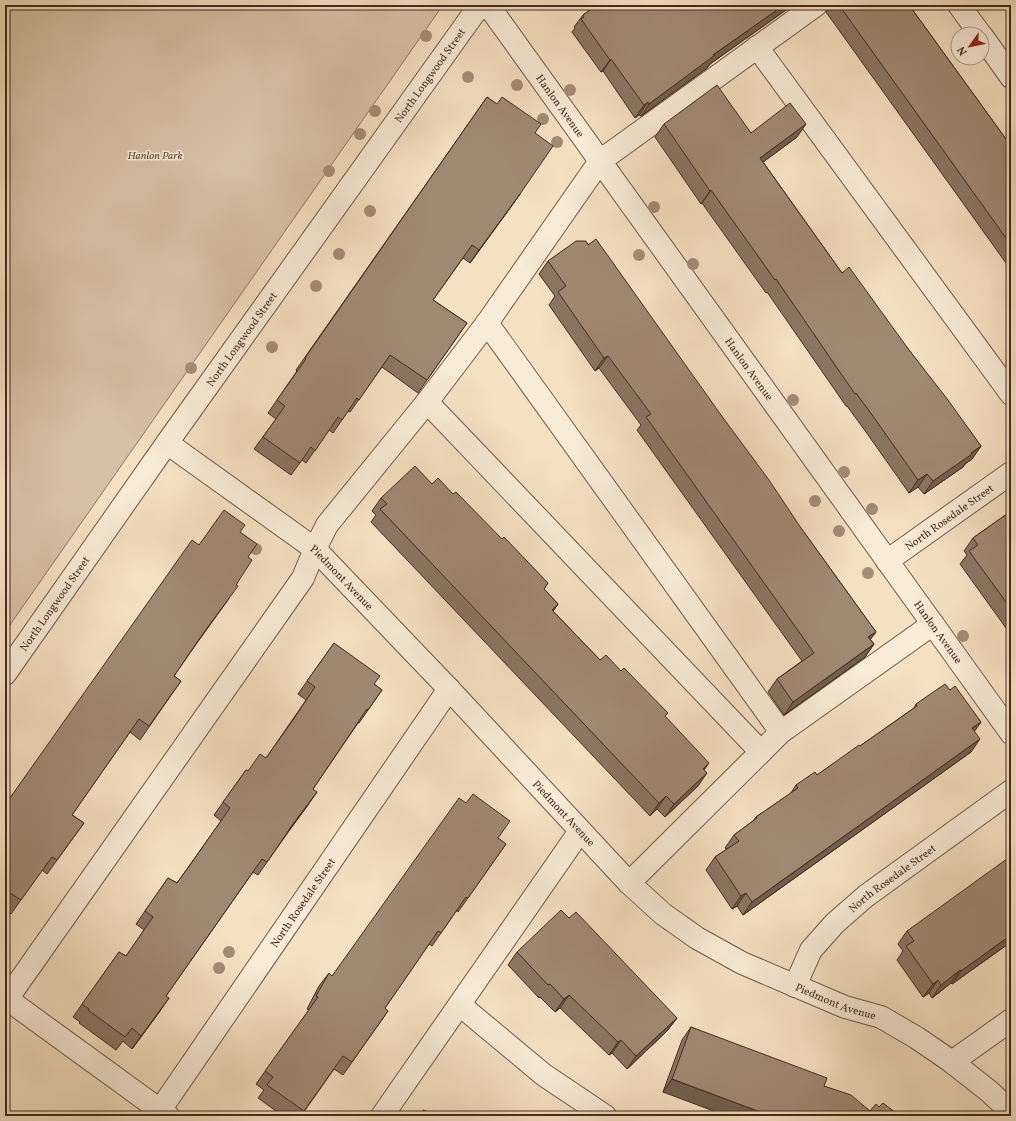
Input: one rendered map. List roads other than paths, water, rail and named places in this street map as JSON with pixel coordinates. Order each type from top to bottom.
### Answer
[{"type":"street","name":"North Longwood Street","points":[[5,674],[167,443],[481,5]]},
{"type":"street","name":"Hanlon Avenue","points":[[488,5],[1011,733]]},
{"type":"street","points":[[161,1114],[7,999],[304,578],[315,549],[327,525],[426,402],[487,323],[600,161],[816,5]]},
{"type":"street","points":[[959,5],[974,26]]},
{"type":"street","points":[[757,47],[1011,394]]},
{"type":"street","points":[[990,47],[1011,77]]},
{"type":"street","points":[[487,323],[781,732]]},
{"type":"street","points":[[426,402],[761,752]]},
{"type":"street","name":"Piedmont Avenue","points":[[167,443],[315,549],[449,689],[629,883],[663,914],[697,938],[742,964],[846,1008],[881,1017],[917,1038],[952,1062],[990,1092],[1011,1112]]},
{"type":"street","name":"North Rosedale Street","points":[[888,562],[1011,473]]},
{"type":"street","points":[[629,883],[781,732],[933,624]]},
{"type":"street","name":"North Rosedale Street","points":[[161,1114],[449,689]]},
{"type":"street","name":"North Rosedale Street","points":[[795,986],[811,950],[835,923],[866,896],[1011,791]]},
{"type":"street","points":[[382,1116],[580,831]]},
{"type":"street","points":[[460,1005],[544,1075],[605,1116]]},
{"type":"street","points":[[952,1062],[1011,1020]]},
{"type":"park label","name":"Hanlon Park","points":[[155,155]]}]
